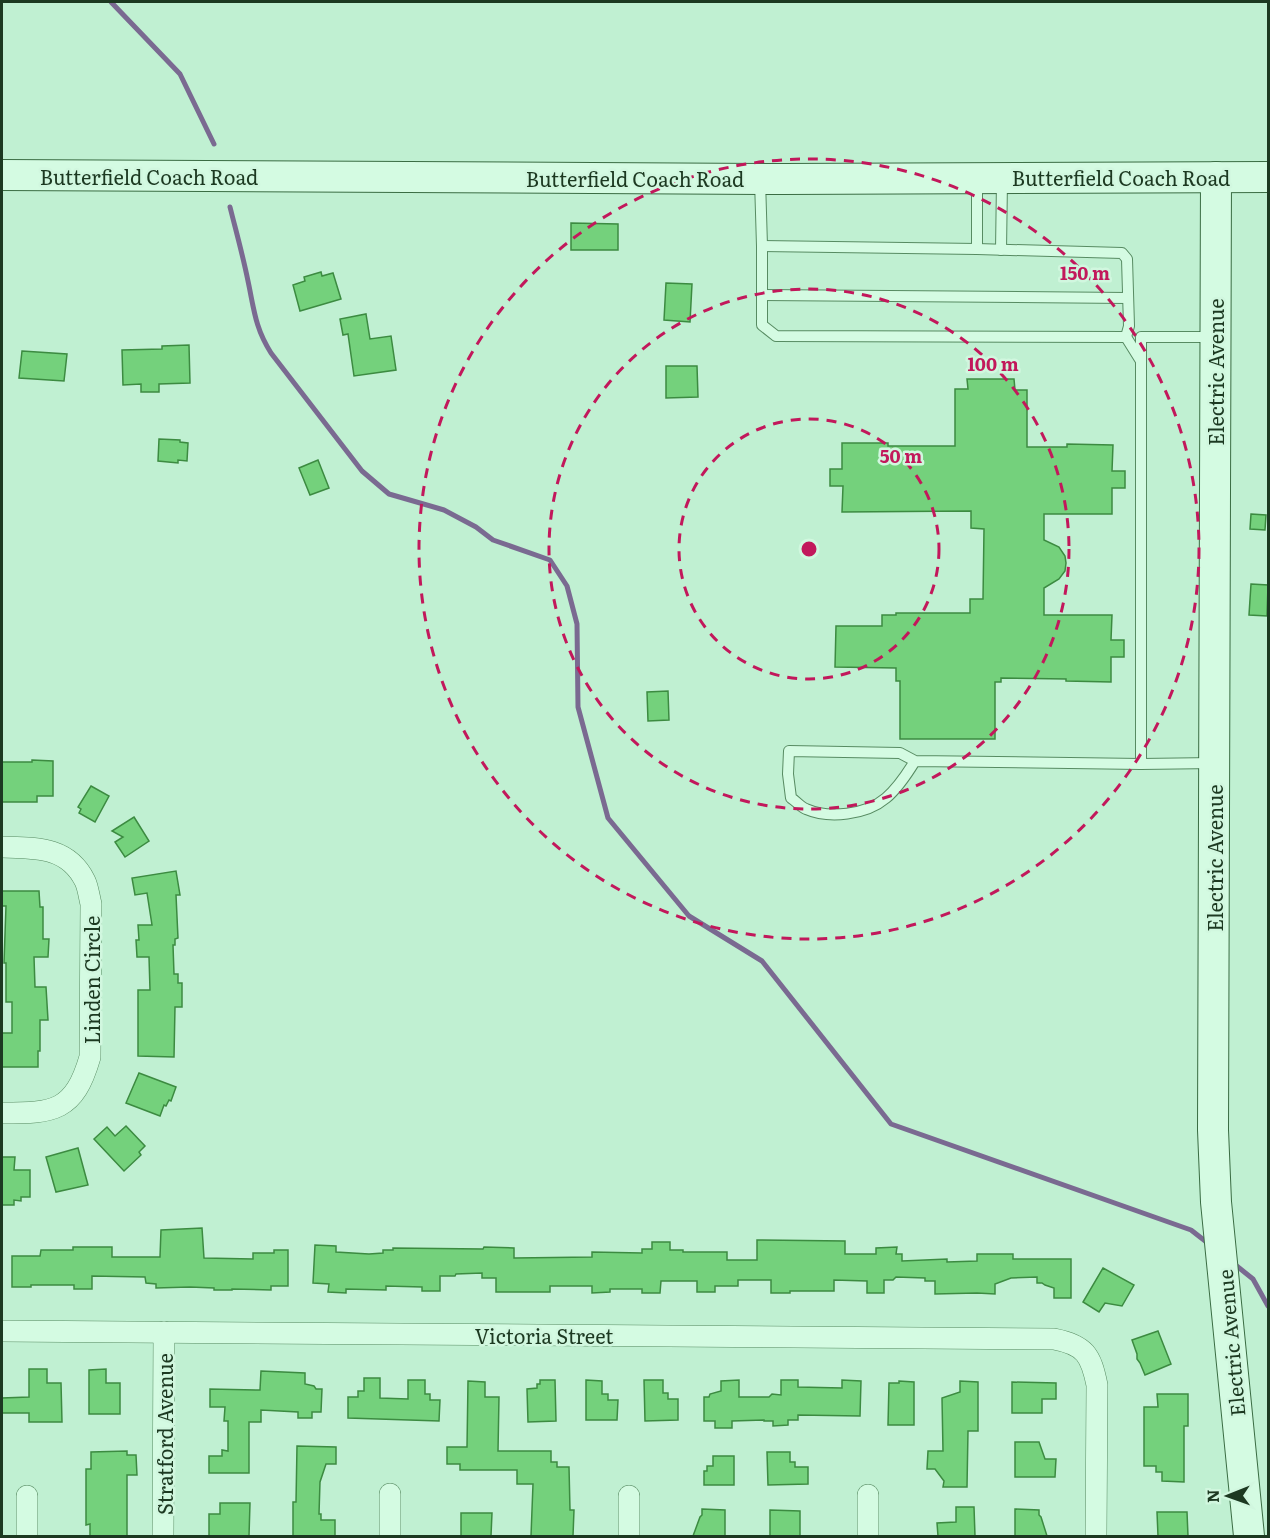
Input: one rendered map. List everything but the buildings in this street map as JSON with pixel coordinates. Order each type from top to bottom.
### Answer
[{"type":"street","name":"Butterfield Coach Road","points":[[2,175],[760,178],[1269,177]]},
{"type":"street","name":"Electric Avenue","points":[[1216,177],[1213,1130],[1216,1202],[1249,1536]]},
{"type":"street","name":"Linden Circle","points":[[2,847],[35,848],[56,852],[73,863],[85,881],[91,904],[90,1057],[84,1078],[72,1097],[54,1109],[34,1113],[2,1113]]},
{"type":"street","name":"Victoria Street","points":[[2,1331],[1054,1339],[1070,1342],[1083,1350],[1093,1365],[1097,1385],[1096,1536]]},
{"type":"street","name":"Stratford Avenue","points":[[163,1536],[164,1332]]},
{"type":"street","points":[[390,1494],[390,1536]]},
{"type":"street","points":[[868,1495],[868,1536]]},
{"type":"street","points":[[27,1496],[27,1536]]},
{"type":"street","points":[[628,1536],[629,1496]]},
{"type":"lane","points":[[977,249],[989,177]]},
{"type":"lane","points":[[989,177],[1001,250]]},
{"type":"lane","points":[[760,178],[762,325],[776,336],[1126,337]]},
{"type":"lane","points":[[762,246],[1122,253],[1127,259],[1129,326],[1126,337],[1141,361]]},
{"type":"lane","points":[[762,295],[1128,298]]},
{"type":"lane","points":[[1141,764],[1141,337],[1215,337]]},
{"type":"lane","points":[[915,761],[904,778],[885,799],[865,810],[822,814],[804,808],[791,798],[788,774],[789,751],[900,753],[915,761],[1214,763]]},
{"type":"waterway","points":[[111,2],[180,74],[214,144]]},
{"type":"waterway","points":[[230,207],[256,318],[266,344],[362,471],[389,494],[444,510],[476,527],[493,540],[550,560],[567,586],[577,624],[578,707],[608,818],[689,916],[762,961],[891,1124],[1191,1230],[1209,1244]]},
{"type":"waterway","points":[[1233,1263],[1253,1279],[1268,1306]]}]
